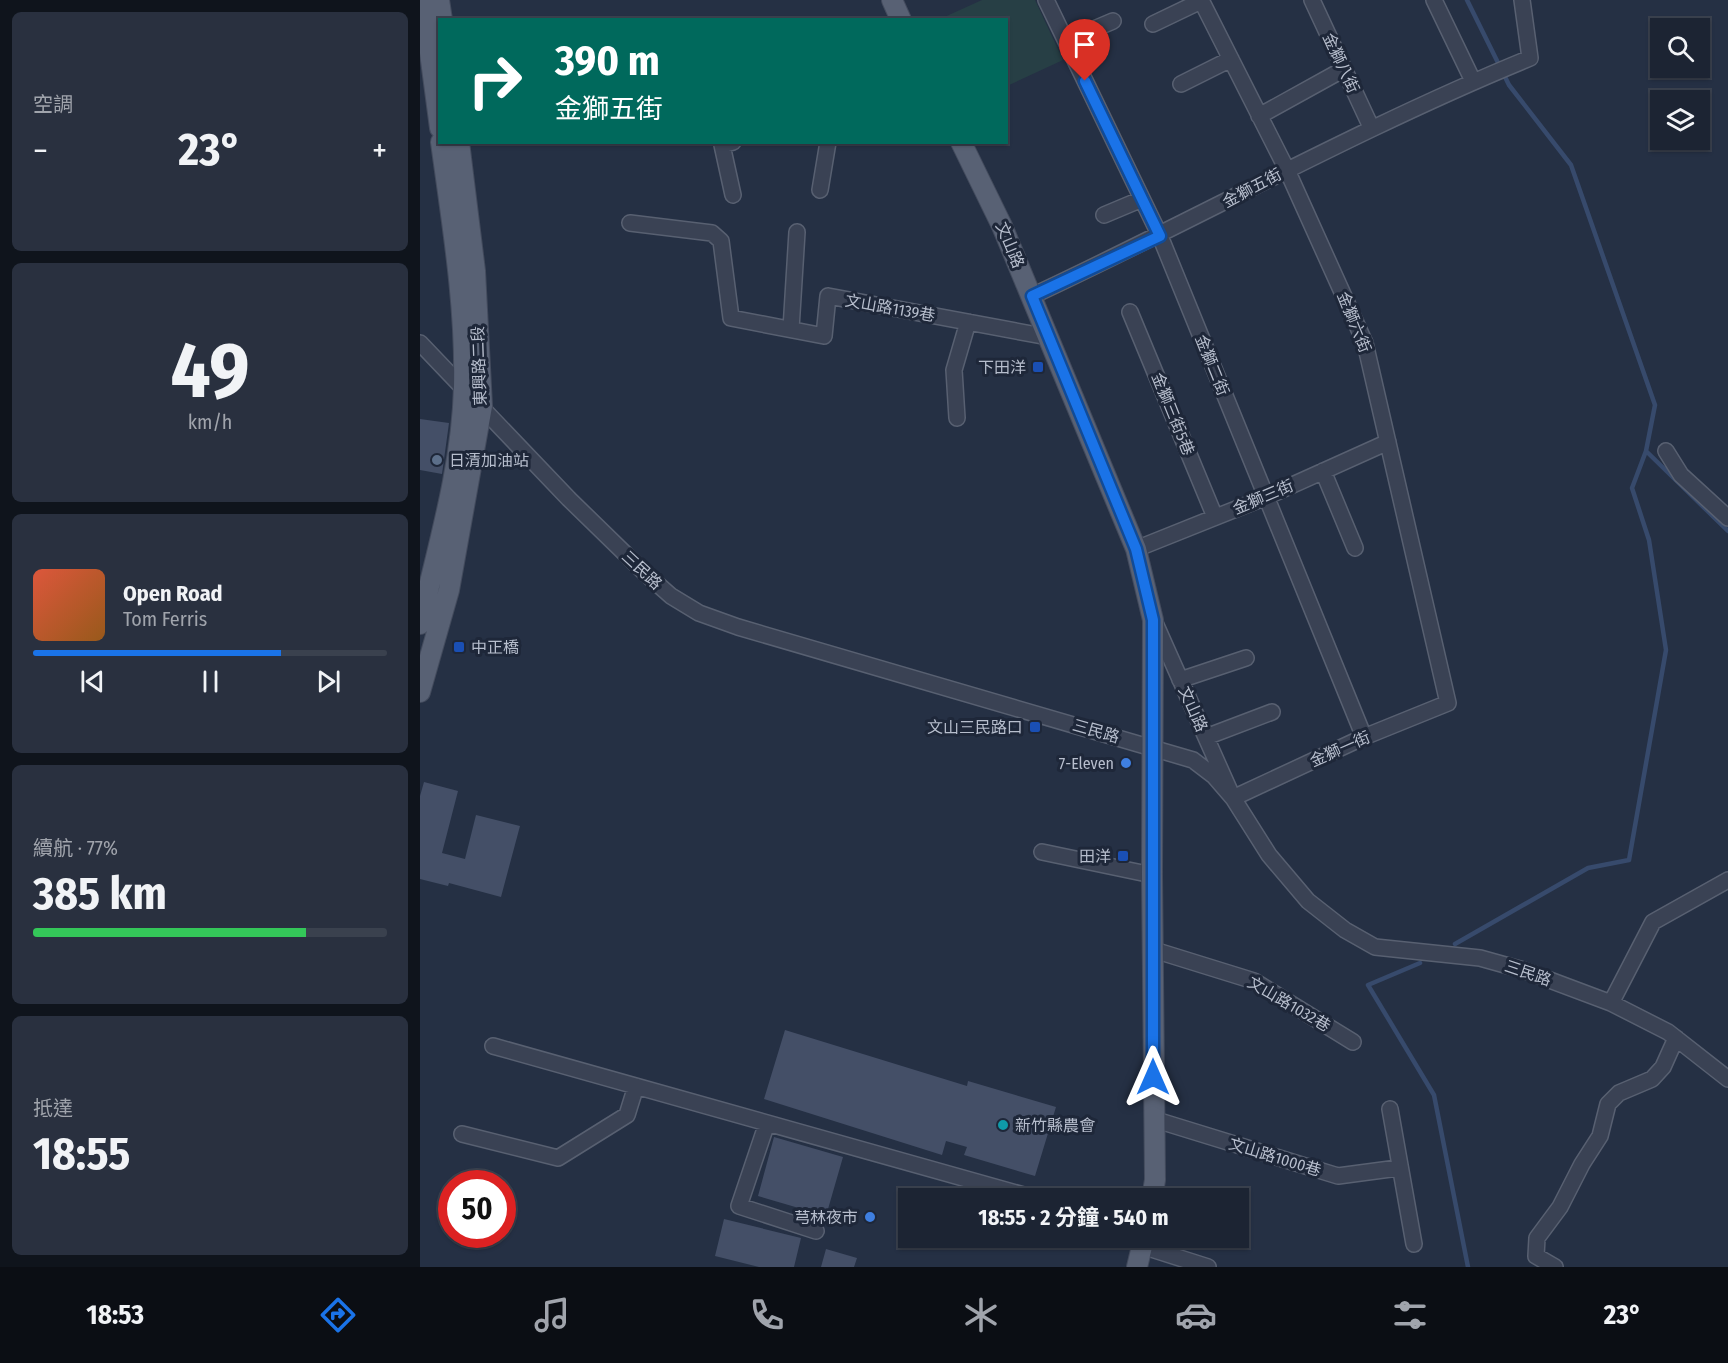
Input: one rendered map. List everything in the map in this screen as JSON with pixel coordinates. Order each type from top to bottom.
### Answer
[{"type":"main road","points":[[423,0],[438,113]]},
{"type":"main road","points":[[440,0],[442,18]]},
{"type":"main road","points":[[892,0],[901,18]]},
{"type":"main road","name":"東興路二段","points":[[420,624],[455,472],[464,388],[461,301],[441,144]]},
{"type":"main road","name":"東興路二段","points":[[420,692],[449,590],[482,406],[475,271],[459,144]]},
{"type":"main road","name":"文山路","points":[[963,144],[1032,296],[1136,549],[1153,620],[1154,1188]]},
{"type":"main road","points":[[1137,1267],[1142,1248]]},
{"type":"street","name":"金獅二街","points":[[1046,0],[1160,236],[1364,737]]},
{"type":"street","points":[[1153,24],[1201,0]]},
{"type":"street","name":"金獅六街","points":[[1201,0],[1287,170],[1365,343],[1448,703]]},
{"type":"street","name":"金獅八街","points":[[1311,0],[1371,127]]},
{"type":"street","points":[[1434,0],[1473,81]]},
{"type":"street","name":"金獅五街","points":[[1032,296],[1160,236],[1371,127],[1530,58],[1522,0]]},
{"type":"street","points":[[1066,41],[1113,21]]},
{"type":"street","points":[[1181,84],[1231,59]]},
{"type":"street","points":[[1259,116],[1344,69]]},
{"type":"street","points":[[726,144],[722,145],[733,195]]},
{"type":"street","points":[[820,190],[828,144]]},
{"type":"street","points":[[1104,215],[1142,199]]},
{"type":"street","name":"文山路1139巷","points":[[630,223],[712,233],[721,241],[731,318],[824,336],[828,296],[1048,337]]},
{"type":"street","points":[[791,330],[797,232]]},
{"type":"street","name":"金獅三街5巷","points":[[1130,312],[1215,517]]},
{"type":"street","points":[[957,418],[954,370],[969,322]]},
{"type":"street","name":"三民路","points":[[420,343],[569,499],[645,573],[671,596],[699,613],[738,627],[1193,760],[1214,776],[1233,798],[1269,855],[1308,901],[1345,930],[1375,947],[1480,958],[1523,970],[1611,1003],[1676,1038],[1728,1079]]},
{"type":"street","name":"金獅三街","points":[[1136,549],[1266,497],[1388,442]]},
{"type":"street","points":[[1666,451],[1681,475],[1728,518]]},
{"type":"street","points":[[1323,471],[1355,548]]},
{"type":"street","name":"文山路","points":[[1153,620],[1233,798]]},
{"type":"street","points":[[1180,680],[1246,658]]},
{"type":"street","name":"金獅一街","points":[[1233,798],[1364,737],[1448,703]]},
{"type":"street","points":[[1206,738],[1272,712]]},
{"type":"street","points":[[1042,852],[1152,875]]},
{"type":"street","points":[[1611,1003],[1653,922],[1728,880]]},
{"type":"street","name":"文山路1032巷","points":[[1154,950],[1254,981],[1353,1042]]},
{"type":"street","points":[[1555,1267],[1536,1256],[1537,1238],[1560,1207],[1582,1164],[1600,1136],[1608,1104],[1619,1093],[1652,1079],[1663,1067],[1676,1038]]},
{"type":"street","points":[[493,1046],[998,1188]]},
{"type":"street","points":[[462,1134],[558,1158],[627,1115],[636,1086]]},
{"type":"street","points":[[1390,1109],[1398,1168],[1414,1244]]},
{"type":"street","name":"文山路1000巷","points":[[1153,1119],[1338,1176],[1398,1168]]},
{"type":"street","points":[[767,1123],[739,1206],[816,1231]]},
{"type":"street","points":[[1159,1248],[1208,1267]]},
{"type":"green space","points":[[982,0],[1035,0],[1063,60],[1008,86],[1008,18],[942,18]]},
{"type":"building","points":[[420,419],[449,423],[442,474],[420,470]]},
{"type":"building","points":[[424,782],[458,791],[442,853],[465,859],[476,815],[520,826],[501,897],[449,883],[448,886],[420,879],[420,796]]},
{"type":"building","points":[[785,1030],[967,1086],[968,1081],[1056,1107],[1035,1176],[964,1155],[967,1147],[946,1141],[942,1155],[764,1099]]},
{"type":"building","points":[[774,1137],[843,1157],[826,1216],[758,1196]]},
{"type":"building","points":[[724,1219],[801,1238],[794,1267],[759,1267],[715,1256]]},
{"type":"building","points":[[826,1249],[857,1258],[854,1267],[821,1267]]},
{"type":"waterway","points":[[1467,0],[1509,85],[1571,165],[1655,405],[1646,451],[1728,531]]},
{"type":"waterway","points":[[1455,944],[1588,868],[1629,860],[1666,650],[1649,540],[1632,488],[1646,451]]},
{"type":"waterway","points":[[1420,963],[1368,985],[1434,1095],[1468,1267]]},
{"type":"place","name":"下田洋","points":[[1038,367]]},
{"type":"place","name":"日清加油站","points":[[437,460]]},
{"type":"place","name":"中正橋","points":[[459,647]]},
{"type":"place","name":"文山三民路口","points":[[1035,727]]},
{"type":"place","name":"7-Eleven","points":[[1126,763]]},
{"type":"place","name":"田洋","points":[[1123,856]]},
{"type":"place","name":"新竹縣農會","points":[[1003,1125]]},
{"type":"place","name":"芎林夜市","points":[[870,1217]]},
{"type":"route","points":[[1085,81],[1160,236],[1032,296],[1136,549],[1153,620],[1153,1077]]}]
